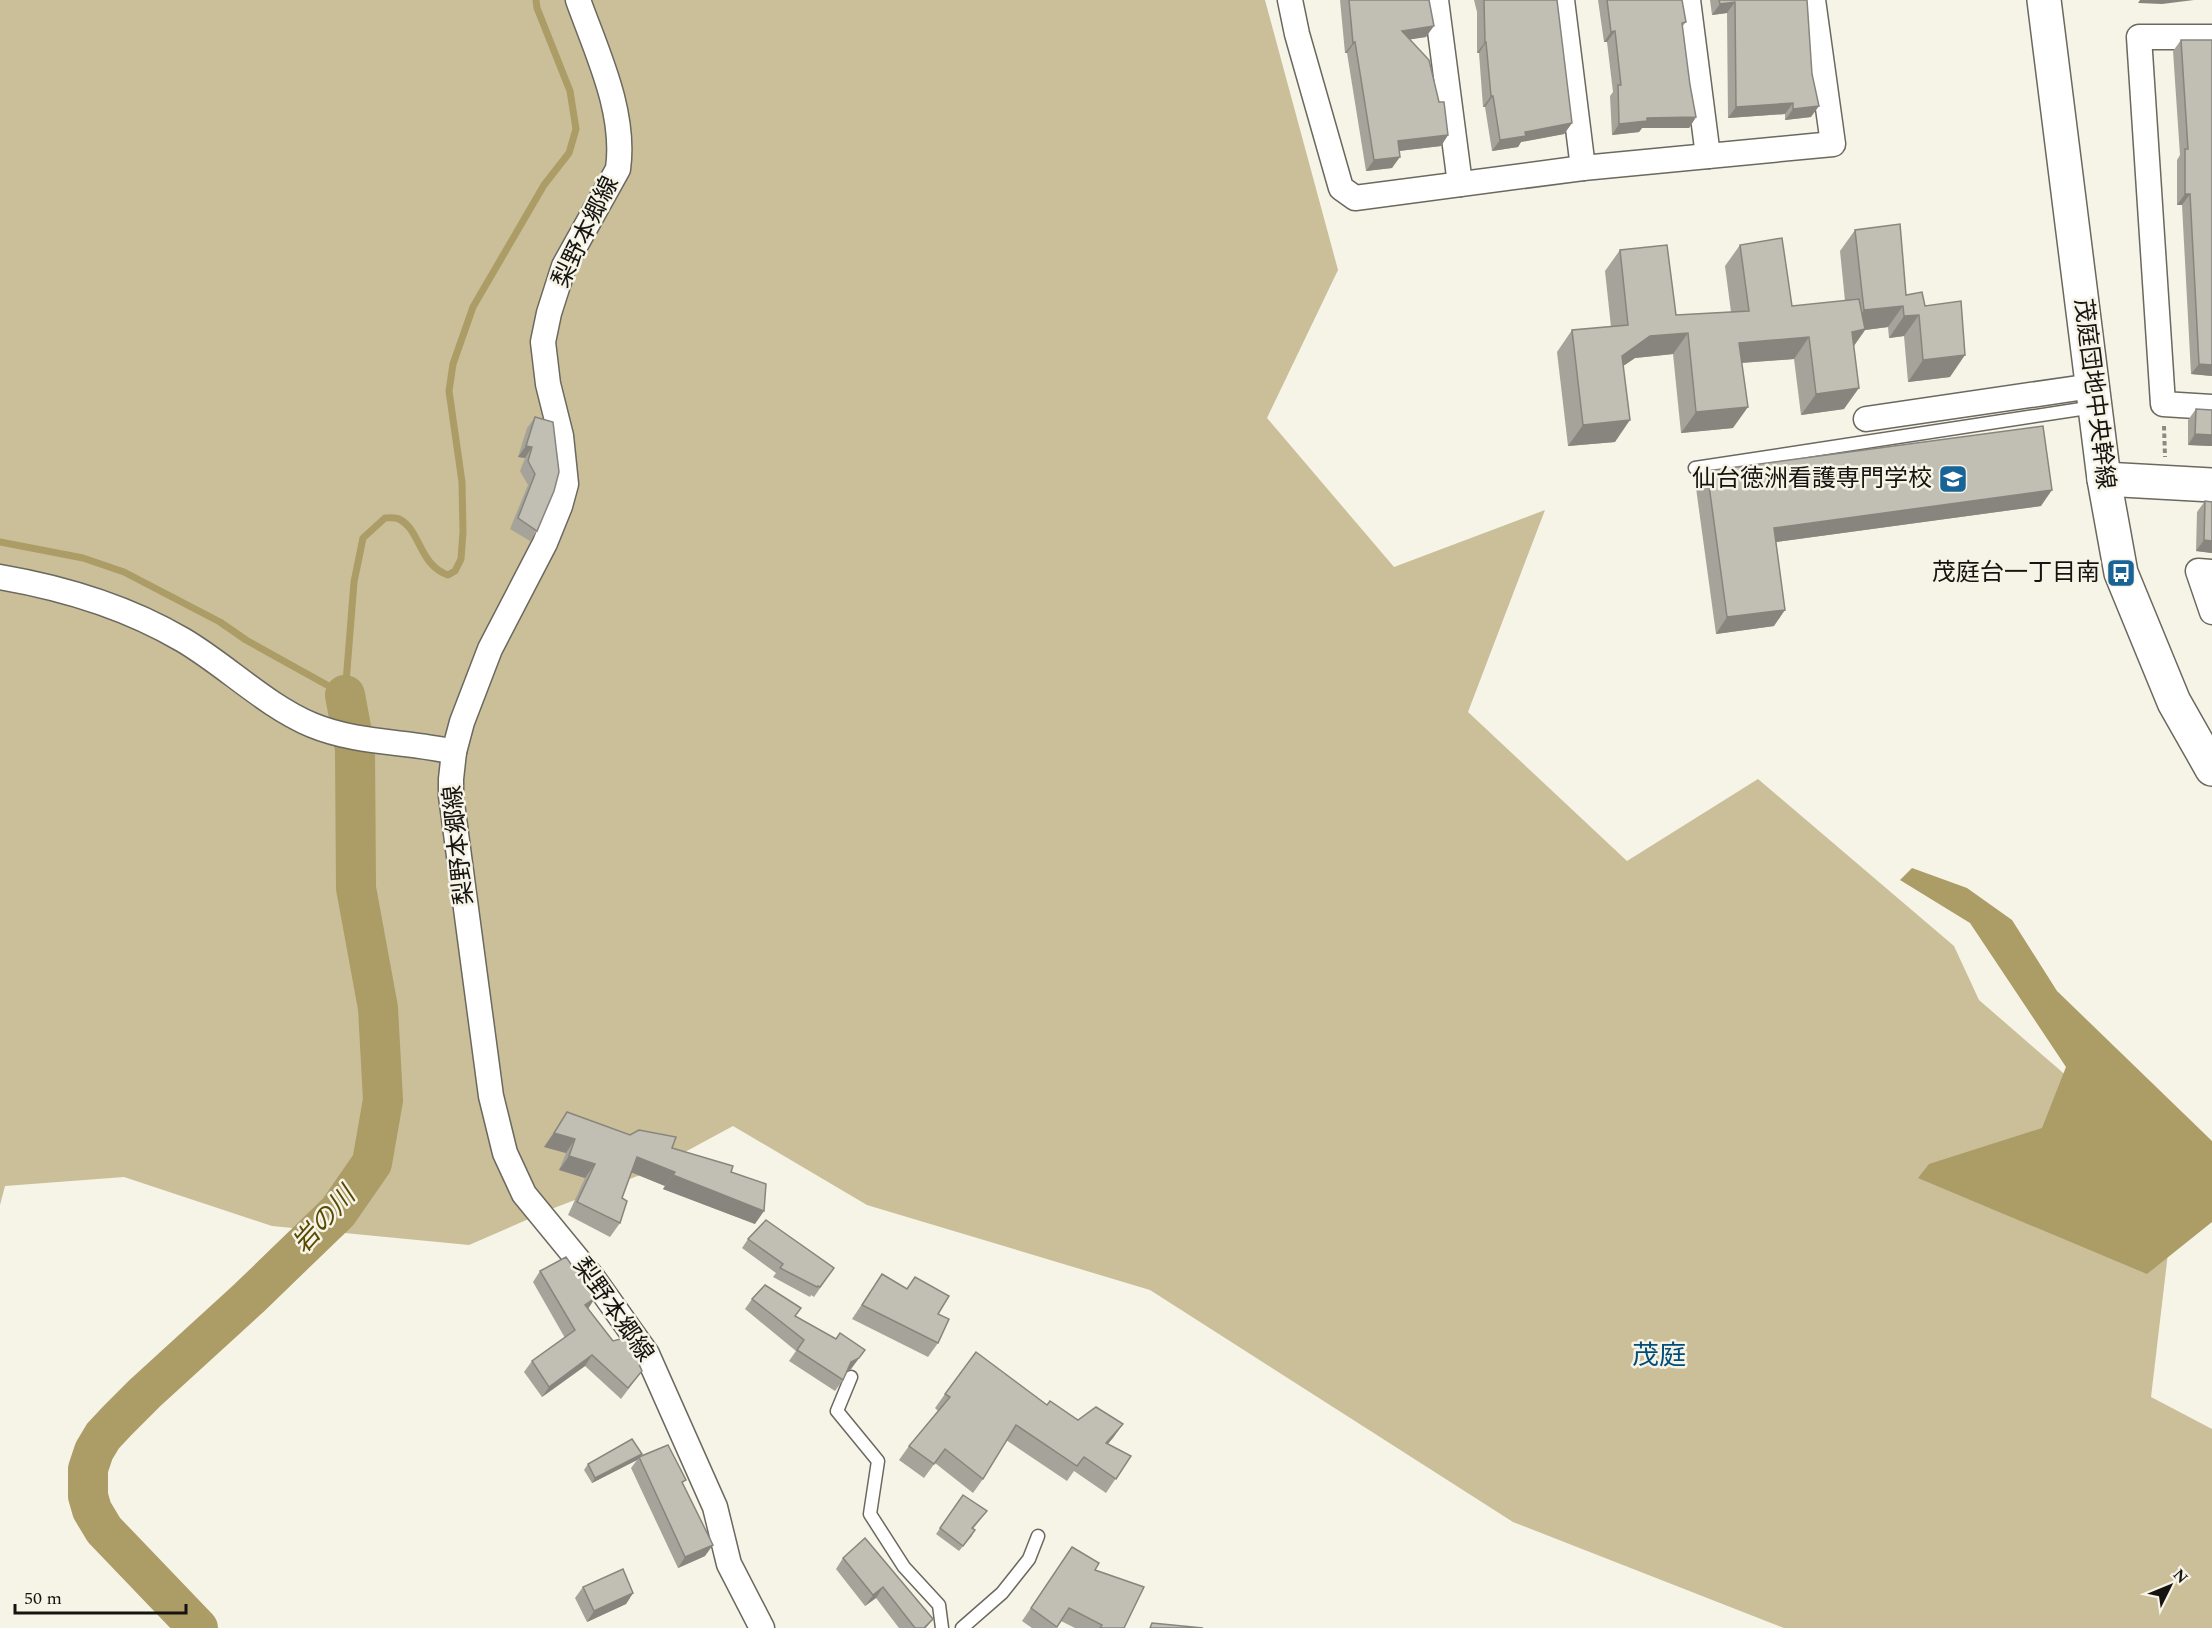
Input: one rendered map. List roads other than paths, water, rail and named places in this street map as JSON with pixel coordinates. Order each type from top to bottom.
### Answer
[{"type":"street","name":"梨野本郷線","points":[[578,0],[612,101],[620,152],[618,170],[564,266],[549,313],[543,342],[548,384],[561,436],[566,484],[545,543],[490,649],[462,722],[450,779],[490,1096],[505,1153],[524,1194],[593,1278],[647,1354],[715,1508],[729,1564],[762,1628]]},
{"type":"street","points":[[1290,0],[1297,34],[1341,188],[1354,198],[1583,168],[1833,144],[1813,0]]},
{"type":"street","points":[[1436,0],[1460,184]]},
{"type":"street","points":[[1562,0],[1583,168]]},
{"type":"street","points":[[1689,0],[1708,156]]},
{"type":"street","name":"茂庭団地中央幹線","points":[[2044,0],[2104,479],[2121,573],[2174,702],[2212,769]]},
{"type":"street","points":[[2212,37],[2139,37],[2163,404],[2212,407]]},
{"type":"street","points":[[1866,419],[2094,397]]},
{"type":"street","points":[[2104,479],[2212,486]]},
{"type":"street","points":[[2212,572],[2198,571],[2212,612]]},
{"type":"street","points":[[0,577],[44,585],[129,612],[184,641],[278,706],[311,725],[334,733],[372,741],[429,746],[454,752]]},
{"type":"lane","points":[[1695,468],[2094,397]]},
{"type":"lane","points":[[850,1377],[837,1411],[878,1461],[870,1514],[904,1568],[939,1605],[942,1628]]},
{"type":"lane","points":[[962,1628],[1002,1593],[1029,1559],[1038,1536]]},
{"type":"waterway","points":[[0,542],[83,558],[124,572],[220,622],[246,640],[345,695],[354,582],[363,538],[385,518],[396,518],[412,531],[425,555],[438,570],[448,575],[455,571],[461,559],[462,482],[449,391],[453,364],[473,307],[544,185],[569,153],[576,129],[570,91],[537,8],[536,0]]},
{"type":"waterway","name":"岩の川","points":[[198,1628],[104,1530],[92,1510],[88,1496],[88,1469],[94,1451],[103,1436],[145,1393],[249,1298],[338,1212],[372,1163],[383,1100],[378,1008],[356,888],[355,749],[345,695]]},
{"type":"place","name":"仙台徳洲看護専門学校","points":[[1953,479]]},
{"type":"place","name":"茂庭台一丁目南","points":[[2121,573]]},
{"type":"district","name":"茂庭","points":[[1659,1356]]}]
